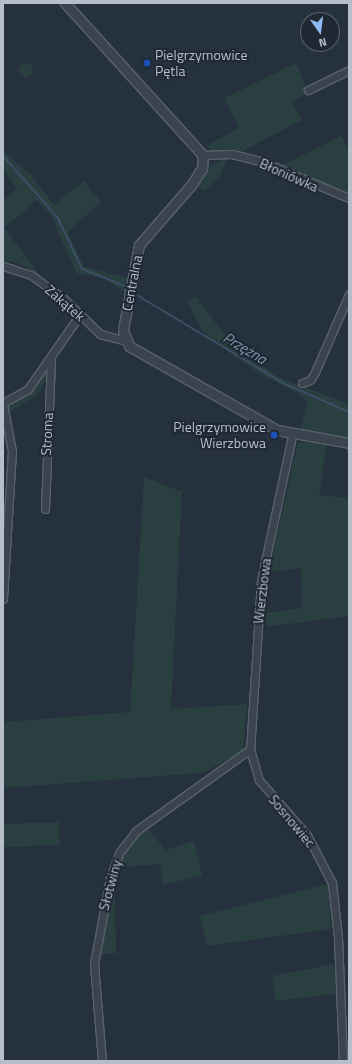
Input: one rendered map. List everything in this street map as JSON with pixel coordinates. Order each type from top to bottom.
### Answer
[{"type":"street","points":[[65,3],[204,155]]},
{"type":"street","points":[[308,90],[349,70]]},
{"type":"street","name":"Błoniówka","points":[[204,155],[232,154],[264,162],[349,198]]},
{"type":"street","name":"Centralna","points":[[126,341],[123,330],[139,245],[192,184],[202,168],[204,155]]},
{"type":"street","name":"Zakątek","points":[[3,266],[31,275],[64,299],[79,316],[105,337],[126,341]]},
{"type":"street","points":[[302,383],[310,380],[315,372],[349,294]]},
{"type":"street","points":[[3,599],[12,451],[3,404],[28,389],[51,359],[79,316]]},
{"type":"street","points":[[126,341],[153,360],[292,436],[349,443]]},
{"type":"street","name":"Stroma","points":[[44,509],[51,359]]},
{"type":"street","name":"Wierzbowa","points":[[250,749],[261,581],[292,436]]},
{"type":"street","name":"Słotwiny","points":[[102,1061],[94,964],[110,878],[119,853],[137,830],[250,749]]},
{"type":"street","name":"Sosnowiec","points":[[250,749],[256,775],[318,852],[332,883],[343,1061]]},
{"type":"green space","points":[[23,63],[29,63],[33,67],[33,73],[29,77],[23,77],[19,73],[19,67]]},
{"type":"green space","points":[[296,63],[308,93],[292,101],[302,120],[237,154],[212,151],[206,146],[239,128],[224,98]]},
{"type":"green space","points":[[341,136],[349,151],[349,196],[280,166]]},
{"type":"green space","points":[[3,150],[32,176],[54,205],[84,181],[101,202],[68,232],[83,266],[128,278],[125,293],[106,279],[76,273],[51,215],[37,200],[4,228],[40,275],[16,262],[3,261],[3,201],[17,189],[3,170]]},
{"type":"green space","points":[[227,157],[220,177],[205,191],[195,186],[210,166]]},
{"type":"green space","points":[[196,296],[226,337],[276,376],[349,404],[349,441],[300,432],[308,403],[299,394],[257,372],[203,332],[187,302]]},
{"type":"green space","points":[[50,366],[50,374],[37,395],[8,413],[6,404],[28,393]]},
{"type":"green space","points":[[298,442],[327,444],[319,495],[349,498],[349,616],[266,627],[266,613],[302,608],[301,568],[269,572]]},
{"type":"green space","points":[[144,477],[182,492],[171,709],[247,704],[243,751],[203,773],[3,788],[3,722],[130,712]]},
{"type":"green space","points":[[59,822],[60,845],[4,847],[3,824]]},
{"type":"green space","points":[[147,828],[166,850],[194,841],[202,875],[163,885],[160,864],[122,867],[115,891],[116,953],[97,955],[109,890],[118,867],[130,842]]},
{"type":"green space","points":[[328,884],[331,929],[207,946],[200,916]]},
{"type":"green space","points":[[334,964],[336,994],[276,1001],[272,976]]},
{"type":"waterway","name":"Przężna","points":[[3,156],[58,218],[82,269],[125,286]]},
{"type":"waterway","name":"Przężna","points":[[135,294],[283,383],[349,412]]},
{"type":"place","name":"Pielgrzymowice Pętla","points":[[147,63]]},
{"type":"place","name":"Pielgrzymowice Wierzbowa","points":[[274,435]]}]
